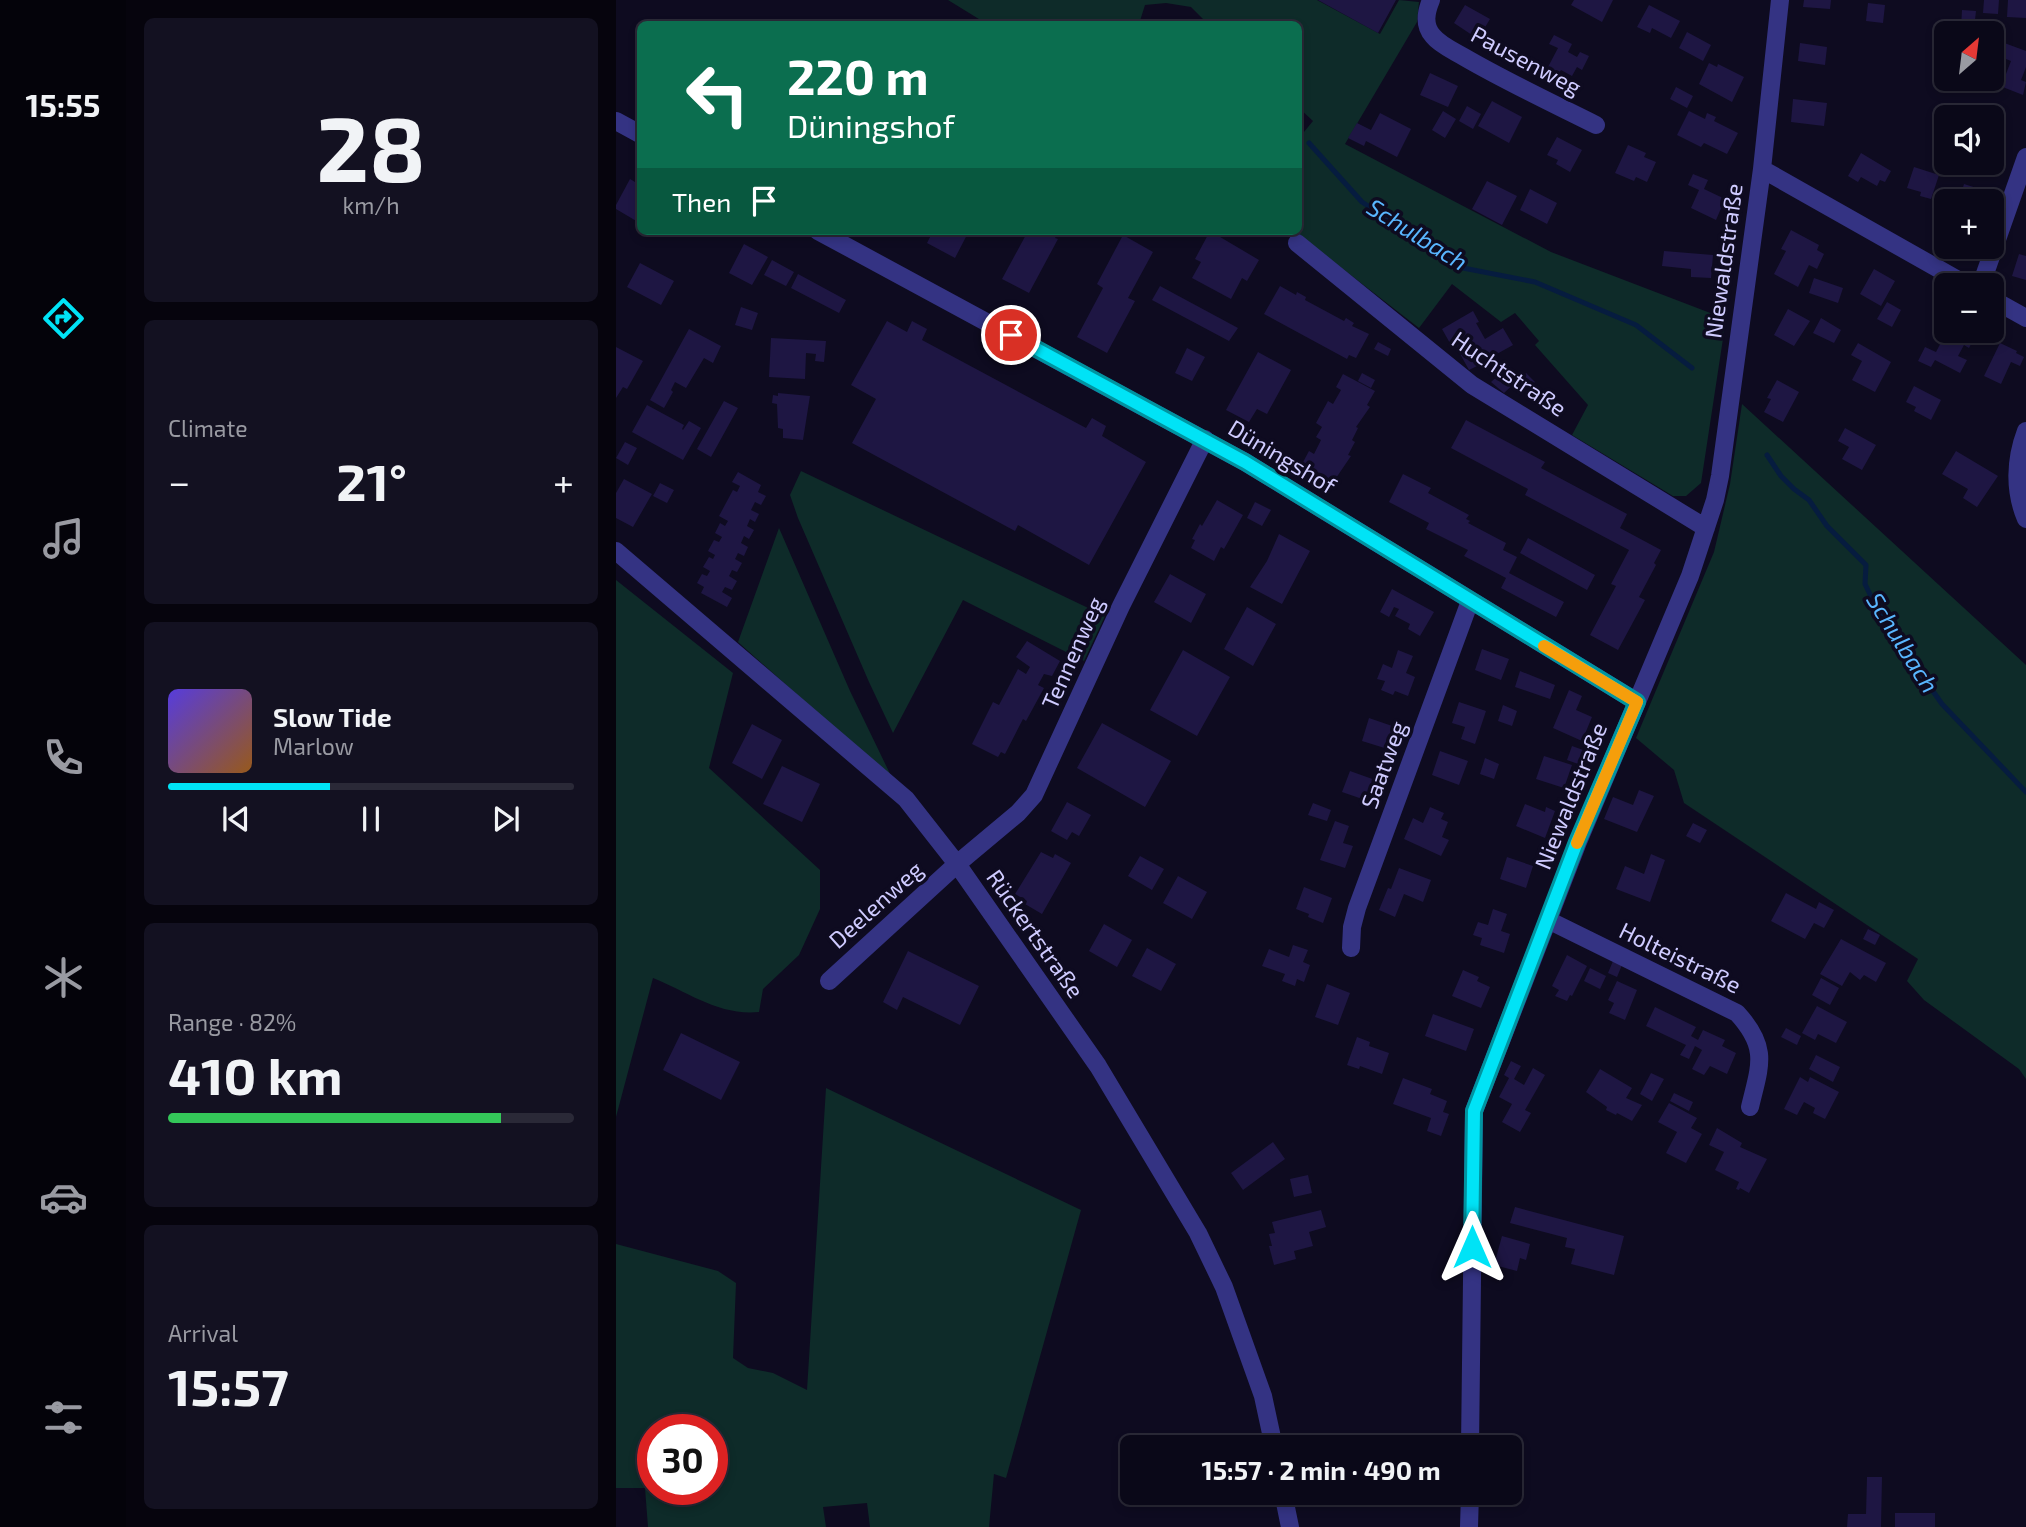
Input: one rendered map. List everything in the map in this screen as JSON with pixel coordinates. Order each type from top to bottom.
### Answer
[{"type":"street","name":"Pausenweg","points":[[1431,0],[1426,12],[1426,24],[1439,42],[1492,74],[1596,125]]},
{"type":"street","name":"Niewaldstraße","points":[[1470,1435],[1474,1111],[1706,528],[1720,475],[1762,169],[1780,0]]},
{"type":"street","points":[[616,121],[637,132]]},
{"type":"street","points":[[1985,273],[2026,157]]},
{"type":"street","points":[[1762,169],[1946,273]]},
{"type":"street","name":"Düningshof","points":[[825,235],[1205,439],[1637,702]]},
{"type":"street","name":"Huchtstraße","points":[[1297,243],[1472,386],[1706,528]]},
{"type":"street","points":[[2004,306],[2026,318]]},
{"type":"street","points":[[2026,431],[2017,473],[2018,501],[2026,519]]},
{"type":"street","name":"Tennenweg","points":[[957,864],[1018,813],[1034,795],[1121,606],[1205,439]]},
{"type":"street","name":"Rückertstraße","points":[[616,551],[905,799],[957,864],[1098,1066],[1198,1233],[1224,1287],[1263,1396],[1271,1435]]},
{"type":"street","name":"Saatweg","points":[[1351,948],[1352,927],[1357,908],[1471,601]]},
{"type":"street","name":"Deelenweg","points":[[829,981],[957,864]]},
{"type":"street","name":"Holteistraße","points":[[1548,920],[1737,1013],[1755,1035],[1759,1053],[1760,1068],[1750,1107]]},
{"type":"street","points":[[1285,1505],[1290,1527]]},
{"type":"street","points":[[1469,1527],[1470,1505]]},
{"type":"green space","points":[[948,0],[1317,0],[1380,34],[1399,0],[1419,2],[1417,22],[1345,144],[1551,252],[1726,319],[1701,483],[1686,496],[1673,496],[1572,435],[1588,405],[1535,345],[1539,341],[1515,313],[1501,322],[1452,284],[1419,328],[1299,235],[1302,235],[1302,134],[1313,121],[1302,111],[1302,21],[1205,21],[1191,7],[1166,3],[1145,5],[1140,21],[982,21]]},
{"type":"green space","points":[[1742,404],[2026,665],[2026,1079],[2019,1069],[1924,1000],[1907,981],[1918,959],[1684,803],[1674,770],[1636,738],[1714,552],[1730,484]]},
{"type":"green space","points":[[801,471],[1105,616],[1084,661],[963,600],[893,733],[798,518],[790,495]]},
{"type":"green space","points":[[779,528],[850,691],[893,780],[738,642]]},
{"type":"green space","points":[[616,580],[733,673],[709,768],[820,870],[820,909],[799,955],[763,989],[759,1012],[717,1007],[653,978],[616,1117]]},
{"type":"green space","points":[[826,1088],[1081,1210],[1006,1478],[994,1474],[989,1527],[870,1527],[867,1503],[823,1507],[826,1527],[648,1527],[646,1505],[728,1505],[728,1414],[637,1414],[637,1488],[616,1488],[616,1244],[718,1271],[736,1283],[733,1358],[748,1368],[773,1373],[807,1390]]},
{"type":"building","points":[[1318,0],[1396,0],[1378,33]]},
{"type":"building","points":[[1574,0],[1613,0],[1602,22],[1571,5]]},
{"type":"building","points":[[1804,0],[1831,0],[1830,9],[1803,7]]},
{"type":"building","points":[[1984,0],[1999,0],[1998,14],[1983,13]]},
{"type":"building","points":[[2008,0],[2026,0],[2026,18],[2007,17]]},
{"type":"building","points":[[1868,3],[1885,5],[1883,23],[1866,21]]},
{"type":"building","points":[[1465,5],[1490,19],[1478,39],[1454,23]]},
{"type":"building","points":[[1649,5],[1680,21],[1671,38],[1652,28],[1650,33],[1637,27]]},
{"type":"building","points":[[1962,10],[1976,11],[1975,21],[1961,21]]},
{"type":"building","points":[[1687,32],[1711,45],[1703,61],[1679,48]]},
{"type":"building","points":[[1554,35],[1572,44],[1568,52],[1577,57],[1580,52],[1589,56],[1582,70],[1577,67],[1572,76],[1548,67],[1558,48],[1549,44]]},
{"type":"building","points":[[1800,43],[1827,47],[1825,65],[1798,61]]},
{"type":"building","points":[[2004,43],[2026,51],[2026,67],[2021,80],[2026,82],[2023,95],[2004,88],[2004,73],[2011,61],[2004,58]]},
{"type":"building","points":[[1709,63],[1717,67],[1718,64],[1744,77],[1732,102],[1699,84]]},
{"type":"building","points":[[1430,73],[1458,86],[1448,107],[1420,95]]},
{"type":"building","points":[[1676,87],[1693,96],[1687,108],[1670,99]]},
{"type":"building","points":[[1793,99],[1827,103],[1824,126],[1791,122]]},
{"type":"building","points":[[1492,101],[1522,117],[1509,143],[1478,126]]},
{"type":"building","points":[[1467,106],[1481,114],[1473,129],[1459,121]]},
{"type":"building","points":[[1443,111],[1456,119],[1445,138],[1432,130]]},
{"type":"building","points":[[1689,111],[1705,119],[1707,113],[1716,117],[1714,121],[1738,133],[1727,154],[1704,143],[1701,147],[1677,135]]},
{"type":"building","points":[[1380,113],[1411,129],[1397,157],[1366,141],[1364,146],[1348,138],[1357,123],[1371,130]]},
{"type":"building","points":[[1557,137],[1582,150],[1570,172],[1556,164],[1558,160],[1547,155]]},
{"type":"building","points":[[1628,145],[1646,153],[1644,157],[1656,162],[1647,182],[1636,177],[1634,181],[1615,173]]},
{"type":"building","points":[[1861,153],[1891,171],[1885,182],[1880,180],[1877,186],[1861,177],[1858,182],[1848,176]]},
{"type":"building","points":[[1914,167],[1939,175],[1931,199],[1920,196],[1921,192],[1907,188]]},
{"type":"building","points":[[1693,174],[1708,180],[1704,189],[1725,199],[1716,220],[1691,208],[1699,190],[1688,185]]},
{"type":"building","points":[[630,179],[637,183],[637,221],[616,209]]},
{"type":"building","points":[[1487,181],[1517,196],[1502,225],[1472,209]]},
{"type":"building","points":[[1964,184],[1980,189],[1963,189]]},
{"type":"building","points":[[1530,189],[1557,203],[1547,224],[1520,210]]},
{"type":"building","points":[[1791,230],[1819,245],[1817,250],[1824,254],[1817,269],[1809,265],[1798,287],[1774,274],[1786,251],[1781,249]]},
{"type":"building","points":[[931,235],[967,235],[955,258],[927,243]]},
{"type":"building","points":[[1026,235],[1057,235],[1055,238],[1058,239],[1029,293],[1002,279]]},
{"type":"building","points":[[1123,235],[1153,252],[1128,298],[1135,301],[1107,353],[1077,337],[1103,288],[1097,284]]},
{"type":"building","points":[[1208,235],[1217,235],[1259,260],[1247,281],[1242,278],[1231,299],[1192,278],[1201,262],[1195,259]]},
{"type":"building","points":[[744,244],[768,257],[752,285],[729,273]]},
{"type":"building","points":[[1664,251],[1713,255],[1711,278],[1691,277],[1691,269],[1662,266]]},
{"type":"building","points":[[2019,254],[2026,256],[2026,280],[2012,276]]},
{"type":"building","points":[[772,260],[794,272],[786,286],[764,275]]},
{"type":"building","points":[[640,263],[674,281],[661,305],[627,287]]},
{"type":"building","points":[[1874,269],[1895,281],[1881,306],[1860,294]]},
{"type":"building","points":[[798,274],[846,300],[839,313],[791,288]]},
{"type":"building","points":[[1814,278],[1843,288],[1838,303],[1809,293]]},
{"type":"building","points":[[1160,286],[1238,328],[1229,341],[1152,300]]},
{"type":"building","points":[[1280,286],[1296,295],[1297,292],[1306,297],[1305,300],[1344,321],[1346,318],[1354,323],[1352,326],[1369,334],[1356,358],[1349,355],[1347,359],[1264,314]]},
{"type":"building","points":[[1887,302],[1901,310],[1892,327],[1877,319]]},
{"type":"building","points":[[741,307],[758,313],[752,330],[735,325]]},
{"type":"building","points":[[1788,309],[1810,321],[1794,346],[1774,335]]},
{"type":"building","points":[[1473,311],[1485,339],[1503,328],[1513,345],[1486,360],[1482,353],[1475,357],[1479,365],[1469,370],[1454,343],[1451,345],[1442,329]]},
{"type":"building","points":[[1821,318],[1841,330],[1834,343],[1813,333]]},
{"type":"building","points":[[887,321],[907,332],[912,321],[927,329],[922,340],[1086,428],[1092,418],[1106,426],[1102,436],[1146,462],[1089,565],[1018,525],[1015,531],[852,443],[876,399],[851,385]]},
{"type":"building","points":[[689,329],[721,346],[713,363],[704,358],[686,388],[675,382],[664,408],[650,400]]},
{"type":"building","points":[[771,338],[826,341],[824,362],[815,361],[816,354],[806,353],[805,379],[769,377]]},
{"type":"building","points":[[1378,342],[1391,349],[1388,356],[1374,349]]},
{"type":"building","points":[[1858,343],[1891,362],[1875,392],[1852,380],[1862,361],[1851,355]]},
{"type":"building","points":[[1941,343],[1972,343],[1969,348],[1964,345],[1958,356],[1967,360],[1960,373],[1935,360],[1931,367],[1918,361],[1925,347],[1936,352]]},
{"type":"building","points":[[2000,343],[2024,357],[2020,366],[2011,362],[2001,384],[1984,376]]},
{"type":"building","points":[[616,347],[643,361],[627,389],[623,387],[616,398]]},
{"type":"building","points":[[1187,348],[1205,357],[1192,381],[1175,373]]},
{"type":"building","points":[[1258,352],[1291,370],[1267,414],[1257,409],[1249,422],[1226,410]]},
{"type":"building","points":[[1509,366],[1520,378],[1504,393],[1491,382]]},
{"type":"building","points":[[1362,373],[1375,380],[1371,388],[1358,381]]},
{"type":"building","points":[[1526,373],[1535,382],[1529,387],[1520,378]]},
{"type":"building","points":[[1343,374],[1375,391],[1367,405],[1370,407],[1356,427],[1358,428],[1352,440],[1355,442],[1348,455],[1351,456],[1334,481],[1302,464],[1309,451],[1314,454],[1321,440],[1316,437],[1322,427],[1316,423],[1328,401],[1333,404],[1341,390],[1336,387]]},
{"type":"building","points":[[1777,380],[1799,392],[1783,422],[1764,412],[1771,399],[1767,398]]},
{"type":"building","points":[[1914,386],[1941,400],[1931,420],[1914,411],[1916,407],[1906,402]]},
{"type":"building","points":[[778,393],[810,396],[803,440],[783,438],[783,429],[778,428],[777,404],[772,403],[773,395],[778,396]]},
{"type":"building","points":[[724,401],[738,408],[711,457],[697,449]]},
{"type":"building","points":[[647,405],[684,425],[683,430],[689,421],[701,428],[683,460],[632,432]]},
{"type":"building","points":[[1466,420],[1545,462],[1541,468],[1627,514],[1620,528],[1661,550],[1639,597],[1645,600],[1618,650],[1590,635],[1616,586],[1611,584],[1629,550],[1525,495],[1528,489],[1451,448]]},
{"type":"building","points":[[1845,428],[1876,445],[1862,470],[1842,459],[1849,447],[1838,441]]},
{"type":"building","points":[[625,442],[637,448],[628,465],[616,458]]},
{"type":"building","points":[[1956,451],[1998,476],[1977,507],[1963,498],[1968,489],[1942,474]]},
{"type":"building","points":[[738,472],[761,485],[758,492],[766,496],[761,505],[755,502],[751,510],[759,514],[755,522],[750,519],[747,526],[754,530],[749,539],[744,536],[741,543],[748,547],[744,556],[738,553],[735,559],[742,563],[737,572],[732,570],[729,576],[737,581],[732,590],[725,587],[722,592],[732,598],[727,607],[701,593],[704,587],[697,583],[702,574],[707,576],[710,571],[703,567],[709,557],[713,559],[715,555],[708,551],[714,540],[719,542],[722,537],[715,533],[720,523],[725,526],[728,521],[719,516],[733,490],[737,492],[740,486],[732,482]]},
{"type":"building","points":[[1403,474],[1431,488],[1428,493],[1469,515],[1466,519],[1470,521],[1468,523],[1506,543],[1503,550],[1517,557],[1509,573],[1564,602],[1556,617],[1501,588],[1506,578],[1464,556],[1468,550],[1426,529],[1429,523],[1389,502]]},
{"type":"building","points":[[624,479],[652,494],[633,527],[616,518],[616,493]]},
{"type":"building","points":[[660,483],[674,490],[667,503],[653,496]]},
{"type":"building","points":[[1217,500],[1243,515],[1214,561],[1191,548],[1195,540],[1192,539],[1200,524],[1202,526]]},
{"type":"building","points":[[1255,502],[1271,510],[1262,526],[1247,518]]},
{"type":"building","points":[[1279,534],[1310,551],[1282,604],[1250,587],[1267,561]]},
{"type":"building","points":[[1528,538],[1595,575],[1587,590],[1520,553]]},
{"type":"building","points":[[1170,574],[1206,594],[1191,623],[1154,602]]},
{"type":"building","points":[[1392,589],[1434,612],[1420,636],[1408,629],[1410,624],[1395,616],[1399,609],[1394,607],[1389,617],[1380,612]]},
{"type":"building","points":[[1247,607],[1276,624],[1253,666],[1224,649]]},
{"type":"building","points":[[1027,641],[1060,661],[1052,676],[1044,674],[1038,685],[1044,688],[1026,721],[1023,719],[1005,754],[1001,752],[998,757],[972,744],[993,702],[999,705],[1018,669],[1026,674],[1030,667],[1016,657]]},
{"type":"building","points":[[1482,649],[1509,659],[1501,680],[1475,670]]},
{"type":"building","points":[[1183,650],[1230,677],[1197,736],[1150,710]]},
{"type":"building","points":[[1398,650],[1413,656],[1406,673],[1415,677],[1408,696],[1395,691],[1393,695],[1381,690],[1385,681],[1377,679],[1383,664],[1392,668]]},
{"type":"building","points":[[1520,671],[1555,685],[1550,699],[1515,687]]},
{"type":"building","points":[[1569,690],[1582,696],[1576,710],[1592,717],[1582,741],[1553,728]]},
{"type":"building","points":[[1459,702],[1486,711],[1475,744],[1461,739],[1465,727],[1452,723]]},
{"type":"building","points":[[1503,705],[1517,711],[1512,726],[1498,721]]},
{"type":"building","points":[[1369,718],[1398,728],[1391,750],[1362,741]]},
{"type":"building","points":[[1102,723],[1171,761],[1145,807],[1077,768]]},
{"type":"building","points":[[752,724],[782,740],[762,779],[732,763]]},
{"type":"building","points":[[1572,746],[1586,751],[1581,765],[1567,760]]},
{"type":"building","points":[[1440,751],[1468,761],[1459,785],[1432,775]]},
{"type":"building","points":[[1544,756],[1572,765],[1564,788],[1536,779]]},
{"type":"building","points":[[1485,758],[1499,764],[1494,779],[1480,774]]},
{"type":"building","points":[[782,766],[820,784],[802,822],[763,804]]},
{"type":"building","points":[[1350,771],[1378,781],[1371,802],[1342,792]]},
{"type":"building","points":[[1639,790],[1654,796],[1637,832],[1604,819],[1613,797],[1633,805]]},
{"type":"building","points":[[1067,802],[1091,815],[1079,836],[1072,832],[1067,840],[1051,831]]},
{"type":"building","points":[[1313,803],[1331,810],[1327,821],[1308,815]]},
{"type":"building","points":[[1525,804],[1545,812],[1546,807],[1555,811],[1545,838],[1516,826]]},
{"type":"building","points":[[1430,807],[1444,813],[1441,819],[1448,822],[1442,837],[1449,840],[1441,856],[1404,839],[1413,818],[1423,823]]},
{"type":"building","points":[[1335,821],[1349,826],[1343,843],[1353,846],[1345,868],[1320,860]]},
{"type":"building","points":[[1693,823],[1707,830],[1700,843],[1686,836]]},
{"type":"building","points":[[1041,852],[1053,858],[1055,854],[1071,863],[1042,914],[1015,894]]},
{"type":"building","points":[[1651,854],[1665,860],[1650,902],[1616,889],[1625,866],[1644,874]]},
{"type":"building","points":[[1140,856],[1164,869],[1152,890],[1128,876]]},
{"type":"building","points":[[1507,857],[1533,866],[1526,888],[1500,879]]},
{"type":"building","points":[[1399,868],[1431,880],[1423,902],[1404,894],[1395,917],[1379,910]]},
{"type":"building","points":[[1178,876],[1207,892],[1192,919],[1163,903]]},
{"type":"building","points":[[1304,887],[1332,898],[1323,923],[1296,909]]},
{"type":"building","points":[[1786,893],[1816,909],[1819,902],[1834,910],[1824,928],[1814,923],[1805,939],[1771,921]]},
{"type":"building","points":[[1493,909],[1507,914],[1501,931],[1510,934],[1504,953],[1480,945],[1482,938],[1473,935],[1478,922],[1488,925]]},
{"type":"building","points":[[1104,924],[1132,940],[1117,967],[1089,951]]},
{"type":"building","points":[[1868,929],[1880,935],[1875,945],[1863,939]]},
{"type":"building","points":[[1841,939],[1886,963],[1876,982],[1864,975],[1860,980],[1850,972],[1842,986],[1820,974]]},
{"type":"building","points":[[1293,945],[1308,950],[1303,962],[1310,965],[1304,982],[1297,979],[1295,986],[1282,981],[1285,974],[1262,966],[1269,949],[1289,957]]},
{"type":"building","points":[[1147,948],[1176,964],[1161,991],[1132,976]]},
{"type":"building","points":[[908,951],[979,986],[960,1025],[903,997],[897,1010],[883,1002]]},
{"type":"building","points":[[1567,955],[1587,966],[1567,1001],[1555,996],[1559,990],[1552,986]]},
{"type":"building","points":[[1613,961],[1622,965],[1617,977],[1608,973]]},
{"type":"building","points":[[1590,968],[1606,976],[1600,989],[1584,981]]},
{"type":"building","points":[[1463,970],[1479,977],[1477,981],[1490,987],[1481,1008],[1452,996]]},
{"type":"building","points":[[1821,978],[1839,988],[1830,1005],[1812,995]]},
{"type":"building","points":[[1617,981],[1637,990],[1625,1020],[1609,1013],[1614,1003],[1608,1000]]},
{"type":"building","points":[[1327,984],[1350,993],[1338,1025],[1315,1017]]},
{"type":"building","points":[[1817,1006],[1847,1022],[1836,1043],[1818,1034],[1815,1040],[1802,1033]]},
{"type":"building","points":[[1655,1007],[1696,1027],[1691,1036],[1698,1040],[1703,1030],[1725,1040],[1722,1046],[1736,1053],[1727,1074],[1710,1066],[1704,1075],[1692,1069],[1702,1050],[1695,1046],[1689,1059],[1680,1055],[1686,1045],[1646,1026]]},
{"type":"building","points":[[1433,1014],[1474,1029],[1466,1051],[1425,1036]]},
{"type":"building","points":[[1786,1028],[1801,1036],[1797,1045],[1781,1037]]},
{"type":"building","points":[[681,1033],[740,1062],[721,1100],[663,1070]]},
{"type":"building","points":[[1357,1037],[1370,1042],[1369,1046],[1389,1053],[1382,1074],[1360,1066],[1359,1069],[1347,1065]]},
{"type":"building","points":[[1816,1055],[1840,1067],[1833,1082],[1809,1069]]},
{"type":"building","points":[[1511,1061],[1521,1066],[1514,1079],[1524,1085],[1533,1068],[1545,1075],[1525,1110],[1531,1113],[1520,1132],[1502,1122],[1512,1104],[1499,1097],[1509,1078],[1504,1075]]},
{"type":"building","points":[[1600,1069],[1632,1088],[1626,1098],[1642,1105],[1632,1121],[1606,1110],[1607,1107],[1586,1092]]},
{"type":"building","points":[[1651,1073],[1664,1079],[1652,1101],[1640,1094]]},
{"type":"building","points":[[1800,1077],[1808,1082],[1810,1077],[1839,1092],[1825,1119],[1813,1113],[1815,1108],[1804,1102],[1797,1115],[1784,1109]]},
{"type":"building","points":[[1403,1078],[1432,1089],[1430,1094],[1447,1101],[1443,1112],[1449,1114],[1441,1136],[1427,1131],[1431,1118],[1393,1104]]},
{"type":"building","points":[[1674,1093],[1693,1102],[1689,1111],[1670,1101]]},
{"type":"building","points":[[1669,1103],[1697,1118],[1691,1128],[1702,1134],[1686,1163],[1666,1153],[1677,1132],[1658,1122]]},
{"type":"building","points":[[1717,1128],[1742,1143],[1740,1147],[1767,1159],[1749,1193],[1740,1188],[1736,1189],[1739,1182],[1715,1170],[1724,1152],[1709,1145]]},
{"type":"building","points":[[1273,1142],[1285,1159],[1243,1190],[1231,1173]]},
{"type":"building","points":[[1308,1175],[1312,1193],[1294,1197],[1290,1179]]},
{"type":"building","points":[[1515,1207],[1624,1236],[1614,1275],[1571,1264],[1575,1249],[1565,1247],[1567,1238],[1510,1223]]},
{"type":"building","points":[[1321,1210],[1326,1227],[1309,1232],[1313,1246],[1294,1251],[1296,1259],[1274,1265],[1269,1246],[1272,1246],[1269,1234],[1275,1233],[1272,1222]]},
{"type":"building","points":[[1502,1236],[1530,1244],[1526,1260],[1520,1258],[1517,1271],[1494,1265]]},
{"type":"building","points":[[1867,1477],[1882,1477],[1881,1527],[1847,1527],[1848,1514],[1866,1514]]},
{"type":"building","points":[[1895,1513],[1935,1513],[1935,1527],[1895,1527]]},
{"type":"waterway","name":"Schulbach","points":[[1309,143],[1362,202],[1463,268],[1535,282],[1636,325],[1692,368]]},
{"type":"waterway","name":"Schulbach","points":[[1767,455],[1781,476],[1809,500],[1827,526],[1866,565],[1865,584],[1881,617],[1942,704],[2026,792]]},
{"type":"slow traffic","points":[[1544,646],[1637,702],[1577,843]]},
{"type":"route","points":[[1011,335],[1245,462],[1637,702],[1577,842],[1474,1111],[1472,1247]]}]
